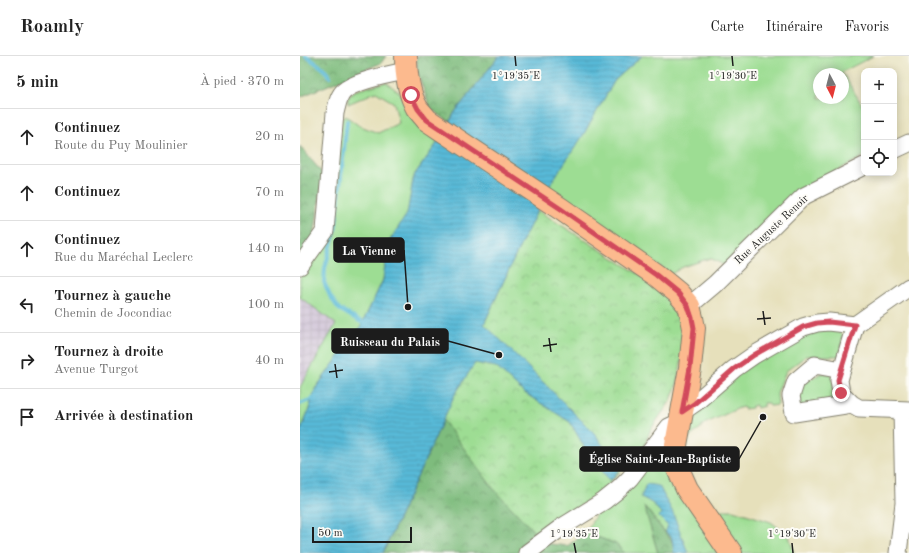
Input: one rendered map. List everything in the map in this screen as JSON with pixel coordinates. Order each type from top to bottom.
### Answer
[{"type":"main road","points":[[406,63],[411,95],[418,109],[427,120],[656,275],[678,293],[688,306],[694,328],[690,368],[676,445],[678,469],[687,490],[731,553]]},
{"type":"street","points":[[300,266],[325,231],[335,113],[338,101],[343,91],[354,84],[406,63]]},
{"type":"street","points":[[897,149],[909,143]]},
{"type":"street","name":"Rue Auguste Renoir","points":[[688,306],[715,284],[804,196],[861,168]]},
{"type":"street","points":[[898,553],[904,502],[906,410],[859,408],[852,404],[841,393],[838,380],[855,325],[909,287]]},
{"type":"street","points":[[527,553],[604,501],[619,489],[630,478],[669,427],[734,369],[754,355],[803,327],[817,323],[829,322],[855,325]]},
{"type":"street","points":[[842,370],[815,365],[796,381],[791,396],[794,413],[852,404]]},
{"type":"shaded area","points":[[300,297],[337,324],[300,387]]},
{"type":"green space","points":[[300,56],[386,56],[381,63],[300,97]]},
{"type":"green space","points":[[417,56],[499,56],[455,112],[449,122],[430,108],[417,71]]},
{"type":"green space","points":[[642,56],[873,56],[849,68],[813,68],[813,104],[849,104],[849,83],[861,103],[861,158],[794,194],[724,265],[710,258],[683,267],[671,274],[547,192],[551,183],[615,80]]},
{"type":"green space","points":[[386,82],[401,94],[422,129],[438,142],[415,174],[408,214],[388,243],[383,280],[360,328],[315,389],[300,432],[300,387],[336,324],[300,297],[300,278],[327,239],[341,120],[346,116],[358,125],[378,133],[399,123],[394,103],[376,92],[348,104],[348,98],[354,91]]},
{"type":"green space","points":[[300,146],[323,174],[314,237],[300,257]]},
{"type":"green space","points":[[537,210],[661,288],[682,313],[685,338],[678,381],[671,400],[651,429],[644,446],[606,487],[538,536],[493,488],[443,420],[484,324]]},
{"type":"green space","points":[[835,327],[843,336],[839,356],[806,356],[786,371],[777,393],[778,405],[770,406],[769,403],[764,403],[764,406],[757,408],[756,405],[752,406],[752,408],[739,408],[706,423],[690,437],[685,439],[689,419],[724,383],[801,332]]},
{"type":"green space","points":[[822,373],[831,374],[837,399],[799,406],[797,396],[801,384]]},
{"type":"green space","points":[[443,420],[493,488],[538,536],[517,553],[383,553]]},
{"type":"green space","points":[[665,444],[718,553],[681,553],[645,507],[658,553],[624,553],[616,544],[586,533],[598,510]]},
{"type":"green space","points":[[644,506],[681,553],[658,553]]},
{"type":"green space","points":[[721,510],[733,510],[771,522],[789,536],[794,553],[738,553],[715,513]]},
{"type":"green space","points":[[586,533],[616,544],[624,553],[532,553],[543,543],[567,546]]},
{"type":"water","points":[[499,56],[642,56],[615,80],[582,137],[551,183],[484,324],[596,435],[619,470],[610,481],[586,450],[570,422],[523,392],[496,367],[475,363],[454,396],[383,553],[300,553],[300,432],[315,389],[360,328],[383,280],[388,243],[407,214],[415,174],[438,142],[455,112]]},
{"type":"water","points":[[646,484],[659,486],[673,513],[688,553],[674,553],[672,539],[665,531],[668,526],[659,517],[661,513],[652,503],[641,497]]},
{"type":"waterway","points":[[306,56],[323,68],[330,77]]},
{"type":"waterway","points":[[347,121],[335,231],[325,268],[324,282],[330,296],[339,309],[363,323],[368,322]]},
{"type":"waterway","points":[[300,404],[316,398]]},
{"type":"place","name":"La Vienne","points":[[408,307]]},
{"type":"place","name":"Ruisseau du Palais","points":[[499,355]]},
{"type":"place","name":"Église Saint-Jean-Baptiste","points":[[763,417]]},
{"type":"route","points":[[411,95],[418,109],[427,120],[561,209],[656,275],[678,293],[688,306],[694,328],[690,368],[682,412],[695,403],[734,369],[754,355],[803,327],[817,323],[829,322],[855,325],[838,380],[841,393]]}]
